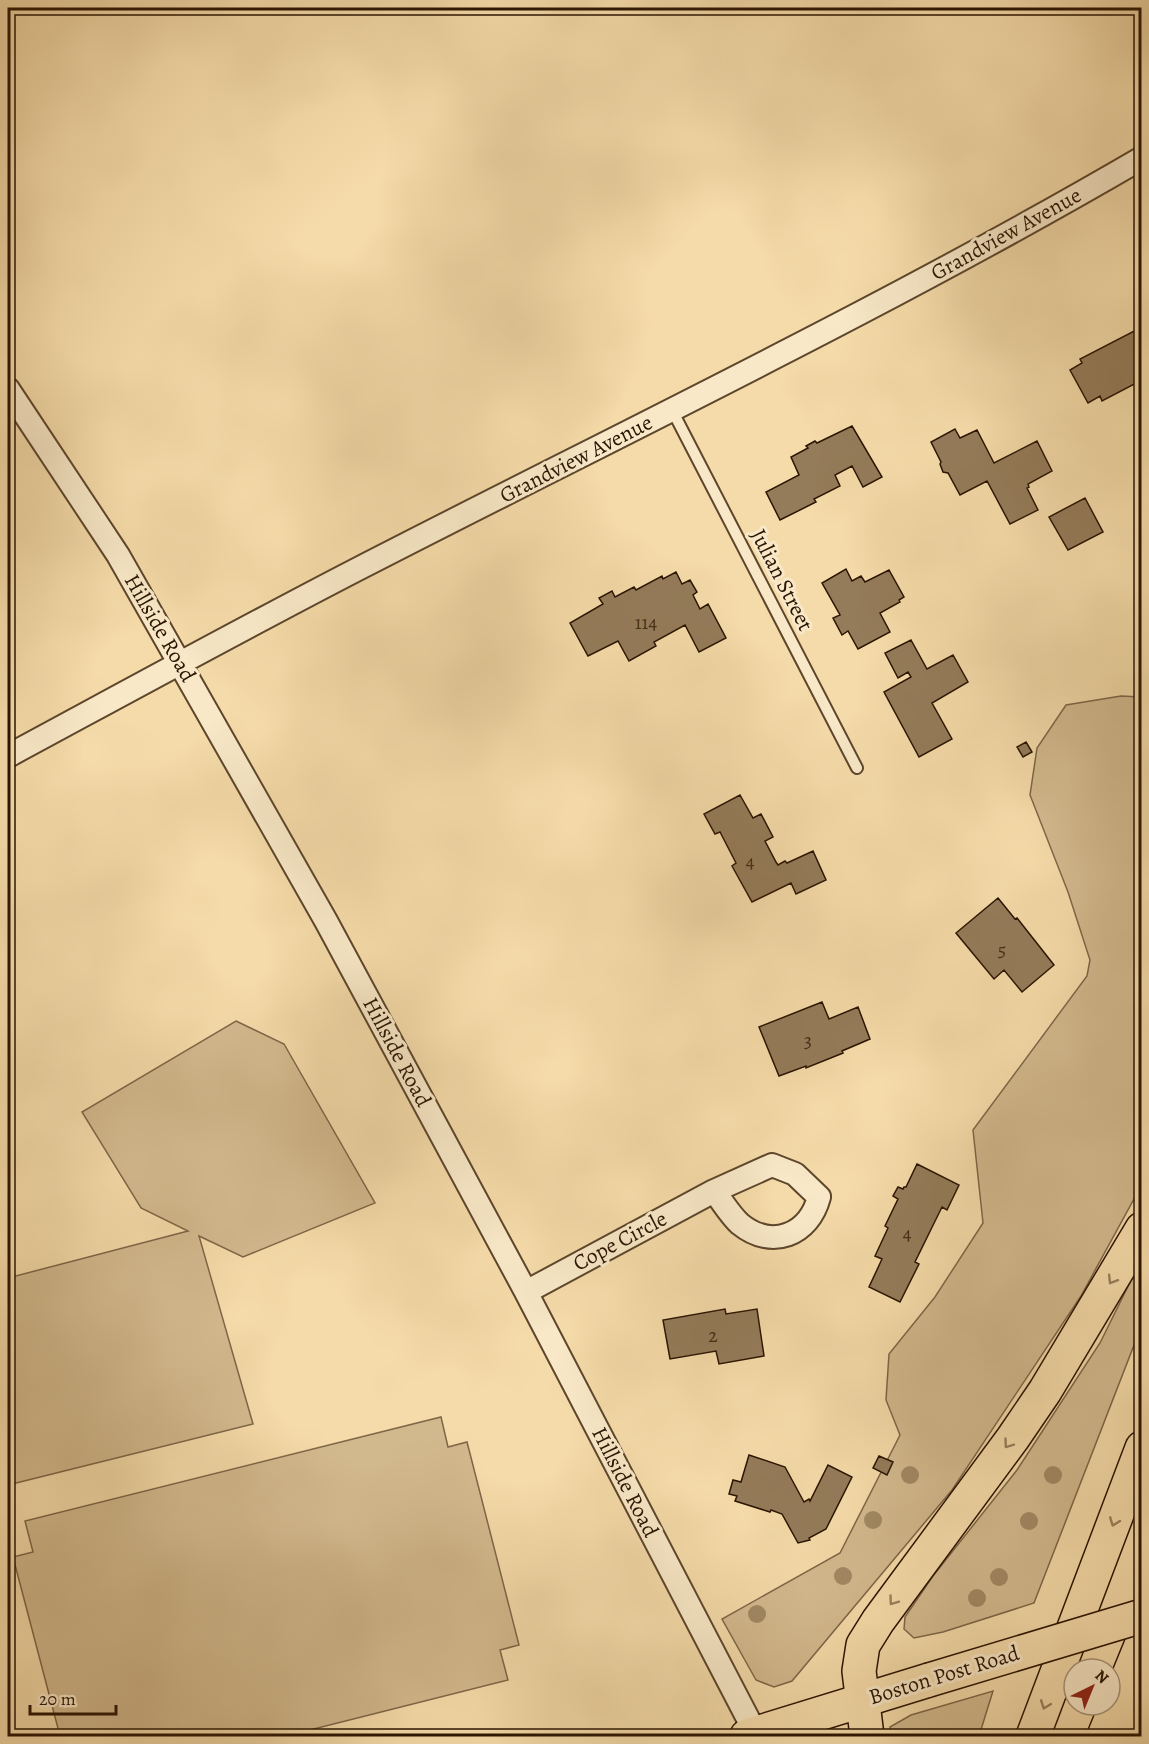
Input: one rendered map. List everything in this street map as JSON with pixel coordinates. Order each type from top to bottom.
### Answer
[{"type":"main road","points":[[867,1737],[859,1671],[863,1645],[1045,1391],[1142,1229]]},
{"type":"main road","points":[[1033,1737],[1142,1448]]},
{"type":"main road","name":"Boston Post Road","points":[[752,1735],[1142,1616]]},
{"type":"main road","points":[[1104,1737],[1142,1643]]},
{"type":"main road","points":[[1134,1737],[1142,1709]]},
{"type":"street","name":"Grandview Avenue","points":[[8,756],[354,571],[672,410],[955,262],[1142,158]]},
{"type":"street","name":"Hillside Road","points":[[8,388],[118,555],[326,921],[526,1292],[752,1735]]},
{"type":"street","name":"Cope Circle","points":[[526,1292],[714,1191]]},
{"type":"lane","name":"Julian Street","points":[[672,410],[857,768]]},
{"type":"shaded area","points":[[1121,696],[1141,697],[1141,1186],[1081,1296],[952,1490],[792,1681],[774,1687],[756,1680],[722,1619],[840,1553],[900,1435],[886,1400],[889,1354],[935,1297],[983,1223],[973,1130],[1087,976],[1090,960],[1068,892],[1030,795],[1037,748],[1066,705]]},
{"type":"shaded area","points":[[236,1021],[284,1044],[375,1203],[243,1257],[199,1236],[253,1424],[8,1485],[8,1278],[188,1231],[141,1208],[82,1112]]},
{"type":"shaded area","points":[[1141,1260],[1141,1327],[1034,1603],[943,1632],[914,1638],[904,1629],[905,1617],[933,1576],[1017,1470],[1100,1343]]},
{"type":"shaded area","points":[[441,1417],[448,1447],[467,1442],[519,1645],[500,1650],[508,1680],[286,1736],[60,1736],[13,1557],[33,1552],[25,1521]]},
{"type":"shaded area","points":[[993,1691],[979,1736],[890,1736],[890,1727],[911,1715]]},
{"type":"building","points":[[1142,327],[1142,380],[1102,401],[1100,396],[1088,403],[1070,370],[1082,363],[1080,359]]},
{"type":"building","points":[[852,426],[882,477],[863,487],[852,466],[835,475],[840,486],[814,499],[816,502],[780,520],[766,492],[799,475],[791,457],[808,448],[806,446],[815,441],[817,443]]},
{"type":"building","points":[[955,429],[960,438],[977,430],[994,463],[1037,441],[1052,471],[1028,484],[1027,488],[1038,510],[1010,524],[987,481],[960,495],[948,473],[943,472],[941,462],[931,442]]},
{"type":"building","points":[[1085,498],[1103,532],[1068,550],[1049,517]]},
{"type":"building","points":[[846,569],[852,581],[861,576],[865,582],[889,570],[904,597],[899,600],[900,602],[880,613],[890,632],[858,649],[848,631],[842,635],[833,618],[840,615],[822,583]]},
{"type":"building","points":[[676,572],[682,584],[690,580],[697,592],[693,595],[700,609],[708,604],[726,638],[699,652],[685,625],[654,642],[656,646],[629,661],[618,641],[588,656],[570,623],[603,604],[599,598],[612,591],[615,597],[634,587],[636,590],[662,576],[663,579]]},
{"type":"building","points":[[911,640],[927,669],[953,655],[968,682],[932,703],[952,739],[919,757],[884,692],[911,677],[908,672],[898,678],[885,653]]},
{"type":"building","points":[[1026,742],[1032,752],[1023,757],[1017,747]]},
{"type":"building","points":[[740,795],[753,818],[761,814],[773,837],[765,841],[778,865],[813,851],[826,880],[796,894],[791,883],[752,902],[732,866],[736,863],[720,832],[715,834],[704,814]]},
{"type":"building","points":[[998,898],[1054,965],[1022,992],[1004,970],[994,979],[956,933]]},
{"type":"building","points":[[822,1002],[829,1019],[858,1007],[870,1039],[842,1051],[843,1053],[779,1076],[759,1027]]},
{"type":"building","points":[[917,1164],[959,1185],[947,1210],[942,1207],[915,1262],[919,1264],[900,1302],[869,1287],[882,1259],[875,1256],[888,1228],[885,1226],[898,1199],[893,1196],[898,1187],[903,1189],[906,1187]]},
{"type":"building","points":[[725,1309],[726,1314],[757,1309],[764,1356],[719,1364],[716,1351],[670,1359],[663,1320]]},
{"type":"building","points":[[749,1455],[785,1467],[804,1502],[809,1499],[810,1501],[828,1465],[852,1477],[826,1529],[809,1538],[810,1540],[798,1543],[782,1514],[735,1501],[737,1496],[729,1494],[733,1480],[741,1482]]},
{"type":"building","points":[[879,1456],[893,1462],[887,1475],[873,1468]]}]
